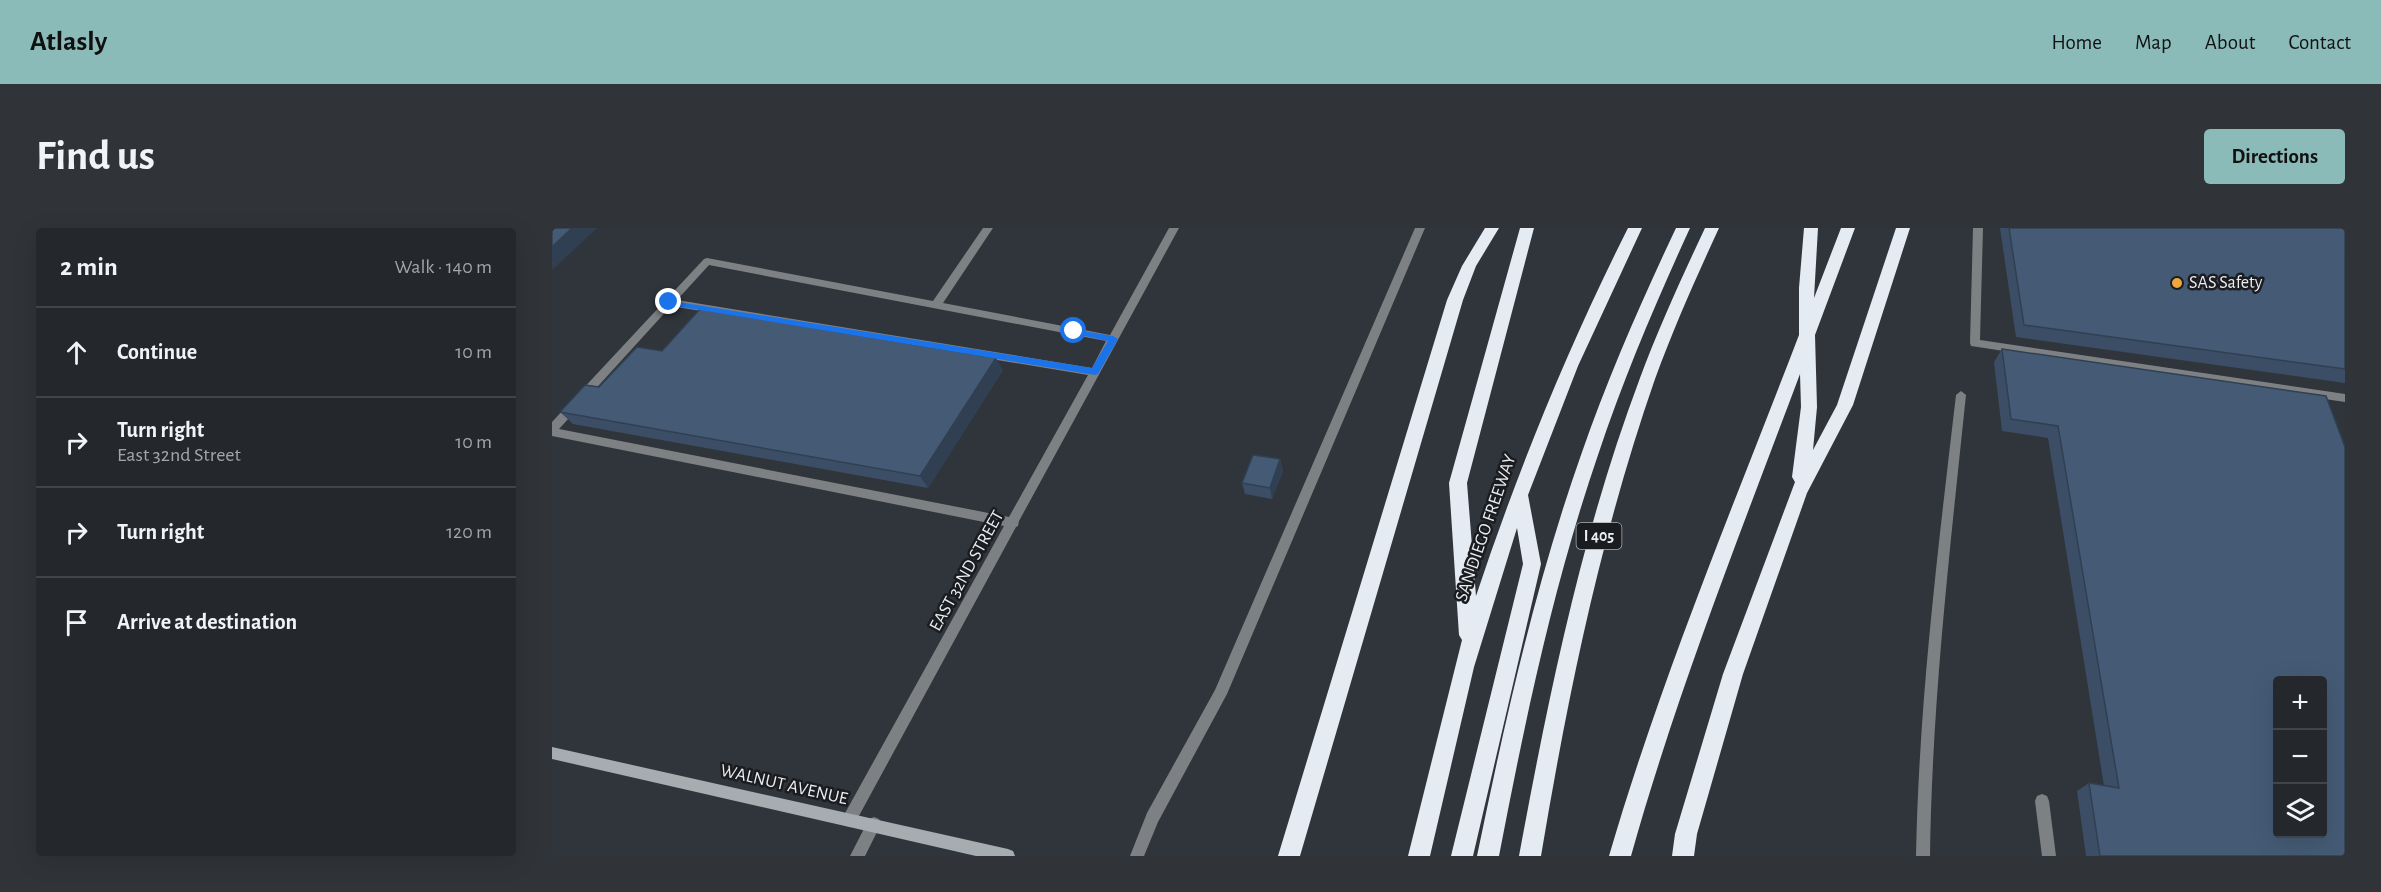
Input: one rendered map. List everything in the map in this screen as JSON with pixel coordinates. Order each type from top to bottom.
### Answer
[{"type":"highway","points":[[1470,652],[1458,483],[1527,228]]},
{"type":"highway","name":"SAN DIEGO FREEWAY","points":[[1419,856],[1482,607],[1520,494],[1566,375],[1607,282],[1635,228]]},
{"type":"highway","points":[[1488,856],[1545,599],[1586,467],[1632,336],[1683,228]]},
{"type":"highway","name":"I 405","points":[[1530,856],[1548,744],[1604,515],[1678,302],[1712,228]]},
{"type":"highway","points":[[1798,493],[1809,407],[1806,288],[1811,228]]},
{"type":"highway","points":[[1620,856],[1643,776],[1686,652],[1848,228]]},
{"type":"highway","points":[[1683,856],[1686,834],[1733,674],[1798,493],[1845,405],[1903,228]]},
{"type":"highway","points":[[1289,856],[1455,300],[1469,266],[1490,232]]},
{"type":"highway","points":[[1462,856],[1511,643],[1532,564],[1520,494]]},
{"type":"street","name":"WALNUT AVENUE","points":[[552,753],[1008,856]]},
{"type":"lane","points":[[936,305],[988,228]]},
{"type":"lane","name":"EAST 32ND STREET","points":[[849,820],[1014,523],[1170,228]]},
{"type":"lane","points":[[1137,856],[1152,818],[1220,694],[1420,228]]},
{"type":"lane","points":[[1978,228],[1975,343],[2345,398]]},
{"type":"lane","points":[[552,431],[707,261],[1113,339]]},
{"type":"lane","points":[[669,302],[1095,372]]},
{"type":"lane","points":[[1923,856],[1923,802],[1933,675],[1961,395]]},
{"type":"lane","points":[[552,431],[1014,523]]},
{"type":"lane","points":[[2042,801],[2049,856]]},
{"type":"lane","points":[[857,856],[874,824]]},
{"type":"building","points":[[552,228],[572,228],[552,247]]},
{"type":"building","name":"SAS Safety","points":[[2009,228],[2345,228],[2345,369],[2024,325]]},
{"type":"building","points":[[700,309],[996,358],[920,476],[560,412],[585,385],[599,387],[637,347],[662,351]]},
{"type":"building","points":[[2002,349],[2326,396],[2345,447],[2345,856],[2100,856],[2089,783],[2119,788],[2058,426],[2011,419]]},
{"type":"building","points":[[1253,455],[1280,459],[1270,488],[1242,483]]},
{"type":"place","name":"SAS Safety","points":[[2177,283]]},
{"type":"route","points":[[669,302],[1095,372],[1113,339],[1074,331]]}]
